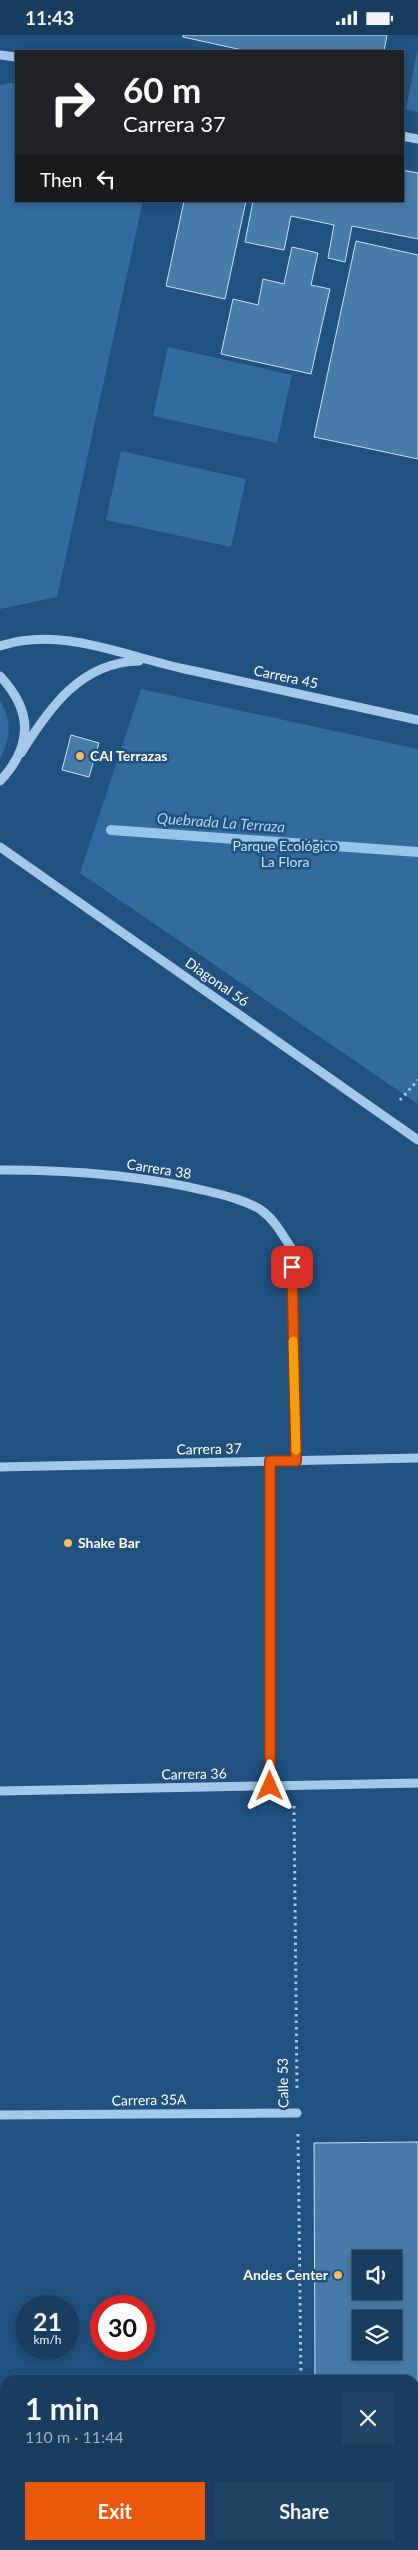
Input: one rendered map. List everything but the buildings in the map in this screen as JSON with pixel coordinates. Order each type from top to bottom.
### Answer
[{"type":"street","points":[[0,55],[15,57]]},
{"type":"street","points":[[404,136],[418,139]]},
{"type":"street","name":"Carrera 45","points":[[0,646],[30,638],[63,639],[95,645],[148,661],[418,720]]},
{"type":"street","name":"Carrera 45","points":[[0,781],[12,769],[41,721],[60,697],[84,676],[108,665],[128,661],[148,661]]},
{"type":"street","points":[[0,676],[14,691],[23,711],[26,732],[21,753]]},
{"type":"street","name":"Diagonal 56","points":[[0,847],[418,1140]]},
{"type":"street","name":"Carrera 38","points":[[0,1170],[42,1170],[181,1185],[225,1196],[265,1214],[276,1223],[291,1248],[296,1461]]},
{"type":"street","name":"Carrera 37","points":[[0,1467],[418,1458]]},
{"type":"street","points":[[270,1461],[270,1786]]},
{"type":"street","name":"Carrera 36","points":[[0,1791],[418,1783]]},
{"type":"street","name":"Carrera 35A","points":[[0,2115],[297,2113]]},
{"type":"path","name":"Calle 53","points":[[294,1786],[301,2375]]},
{"type":"green space","points":[[418,47],[418,112],[406,109]]},
{"type":"green space","points":[[15,84],[15,202],[143,202],[57,597],[0,609],[0,85]]},
{"type":"green space","points":[[168,347],[292,375],[277,443],[153,416]]},
{"type":"green space","points":[[121,451],[246,479],[231,547],[106,520]]},
{"type":"green space","name":"Parque Ecológico La Flora","points":[[141,689],[418,749],[418,1104],[80,873]]},
{"type":"green space","points":[[0,701],[7,716],[9,729],[4,751],[0,758]]},
{"type":"waterway","name":"Quebrada La Terraza","points":[[111,830],[418,852]]},
{"type":"slow traffic","points":[[293,1341],[296,1450]]},
{"type":"place","name":"CAI Terrazas","points":[[80,756]]},
{"type":"place","name":"Shake Bar","points":[[68,1543]]},
{"type":"place","name":"Andes Center","points":[[338,2275]]},
{"type":"route","points":[[270,1786],[270,1461],[296,1461],[292,1267]]}]
